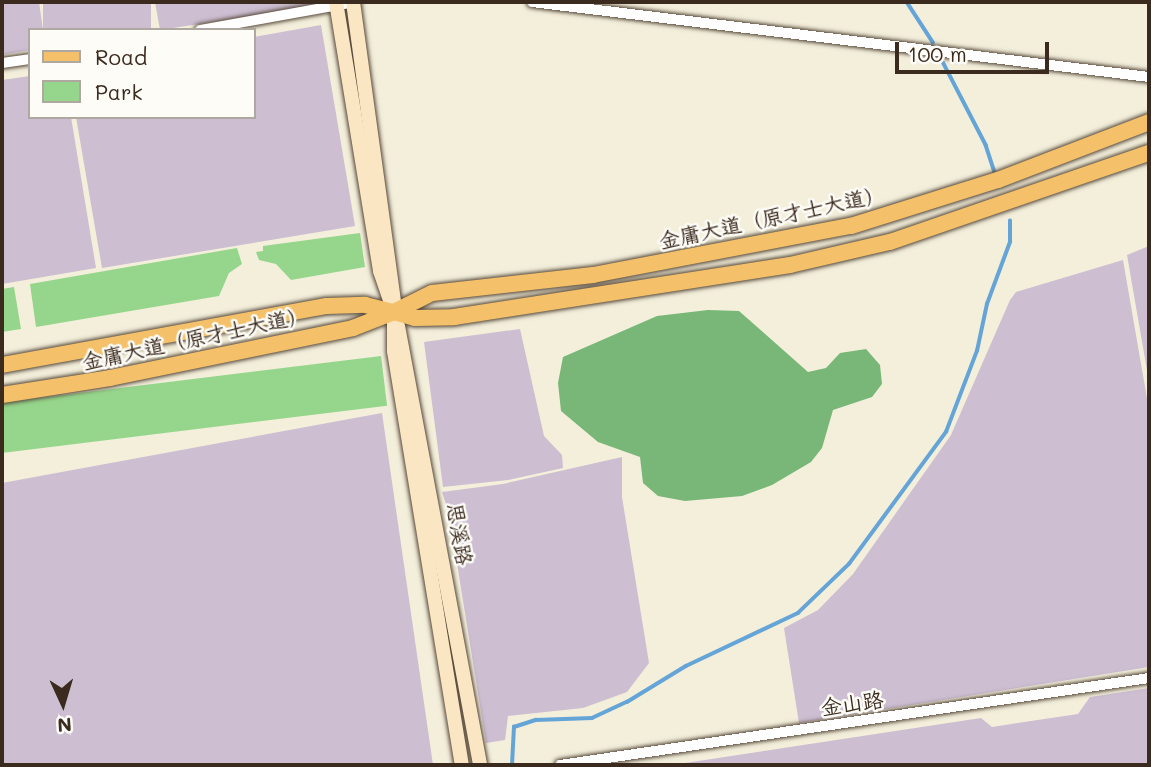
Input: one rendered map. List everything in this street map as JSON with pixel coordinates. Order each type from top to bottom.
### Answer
[{"type":"main road","name":"金庸大道（原才士大道）","points":[[2,395],[110,378],[353,328],[394,312],[413,300],[452,290],[593,275],[851,226],[1002,179],[1149,122]]},
{"type":"main road","name":"金庸大道（原才士大道）","points":[[2,365],[327,306],[365,305],[415,318],[454,317],[790,265],[890,242],[1149,153]]},
{"type":"main road","points":[[1002,179],[1009,201]]},
{"type":"street","points":[[211,28],[354,2]]},
{"type":"street","name":"思溪路","points":[[354,2],[393,270],[394,351],[462,765]]},
{"type":"street","points":[[532,2],[1149,77]]},
{"type":"street","name":"思溪路","points":[[337,4],[380,271],[405,350],[480,765]]},
{"type":"street","points":[[2,63],[28,59]]},
{"type":"street","name":"金山路","points":[[560,765],[1149,678]]},
{"type":"shaded area","points":[[2,2],[39,2],[43,28],[28,28],[28,50],[2,55]]},
{"type":"shaded area","points":[[43,2],[151,2],[151,28],[43,28]]},
{"type":"shaded area","points":[[155,2],[316,2],[316,6],[160,28]]},
{"type":"shaded area","points":[[321,25],[355,226],[102,268],[76,119],[256,119],[256,37]]},
{"type":"shaded area","points":[[28,76],[28,119],[71,119],[96,268],[2,284],[2,80]]},
{"type":"shaded area","points":[[1149,246],[1149,382],[1127,255]]},
{"type":"shaded area","points":[[1123,260],[1149,410],[1149,667],[799,723],[784,628],[818,610],[853,574],[951,435],[1010,300],[1016,292]]},
{"type":"shaded area","points":[[520,329],[544,436],[562,455],[563,468],[508,480],[443,487],[424,342]]},
{"type":"shaded area","points":[[382,413],[433,765],[2,765],[2,483]]},
{"type":"shaded area","points":[[622,457],[622,497],[649,663],[627,692],[583,708],[508,716],[505,740],[486,743],[455,551],[461,550],[442,492],[503,484]]},
{"type":"shaded area","points":[[1149,688],[1149,765],[672,765],[981,718],[992,727],[1078,714],[1090,697]]},
{"type":"green space","points":[[360,233],[365,267],[291,280],[276,264],[259,260],[256,252],[263,251],[263,246]]},
{"type":"green space","points":[[237,248],[242,264],[229,273],[219,296],[36,327],[30,284]]},
{"type":"green space","points":[[14,287],[21,329],[2,332],[2,289]]},
{"type":"green space","points":[[708,310],[739,311],[808,372],[826,368],[840,353],[866,349],[880,365],[882,384],[872,397],[833,410],[822,448],[811,462],[772,485],[742,496],[685,501],[658,496],[643,483],[640,457],[598,442],[561,411],[558,383],[563,357],[657,316]]},
{"type":"green space","points":[[381,356],[387,406],[4,453],[2,403]]},
{"type":"waterway","points":[[907,2],[933,42]]},
{"type":"waterway","points":[[942,60],[986,145],[995,172]]},
{"type":"waterway","points":[[512,765],[514,727],[536,720],[592,718],[627,702],[686,666],[798,613],[849,564],[946,432],[977,351],[987,304],[1010,242],[1010,221]]}]
